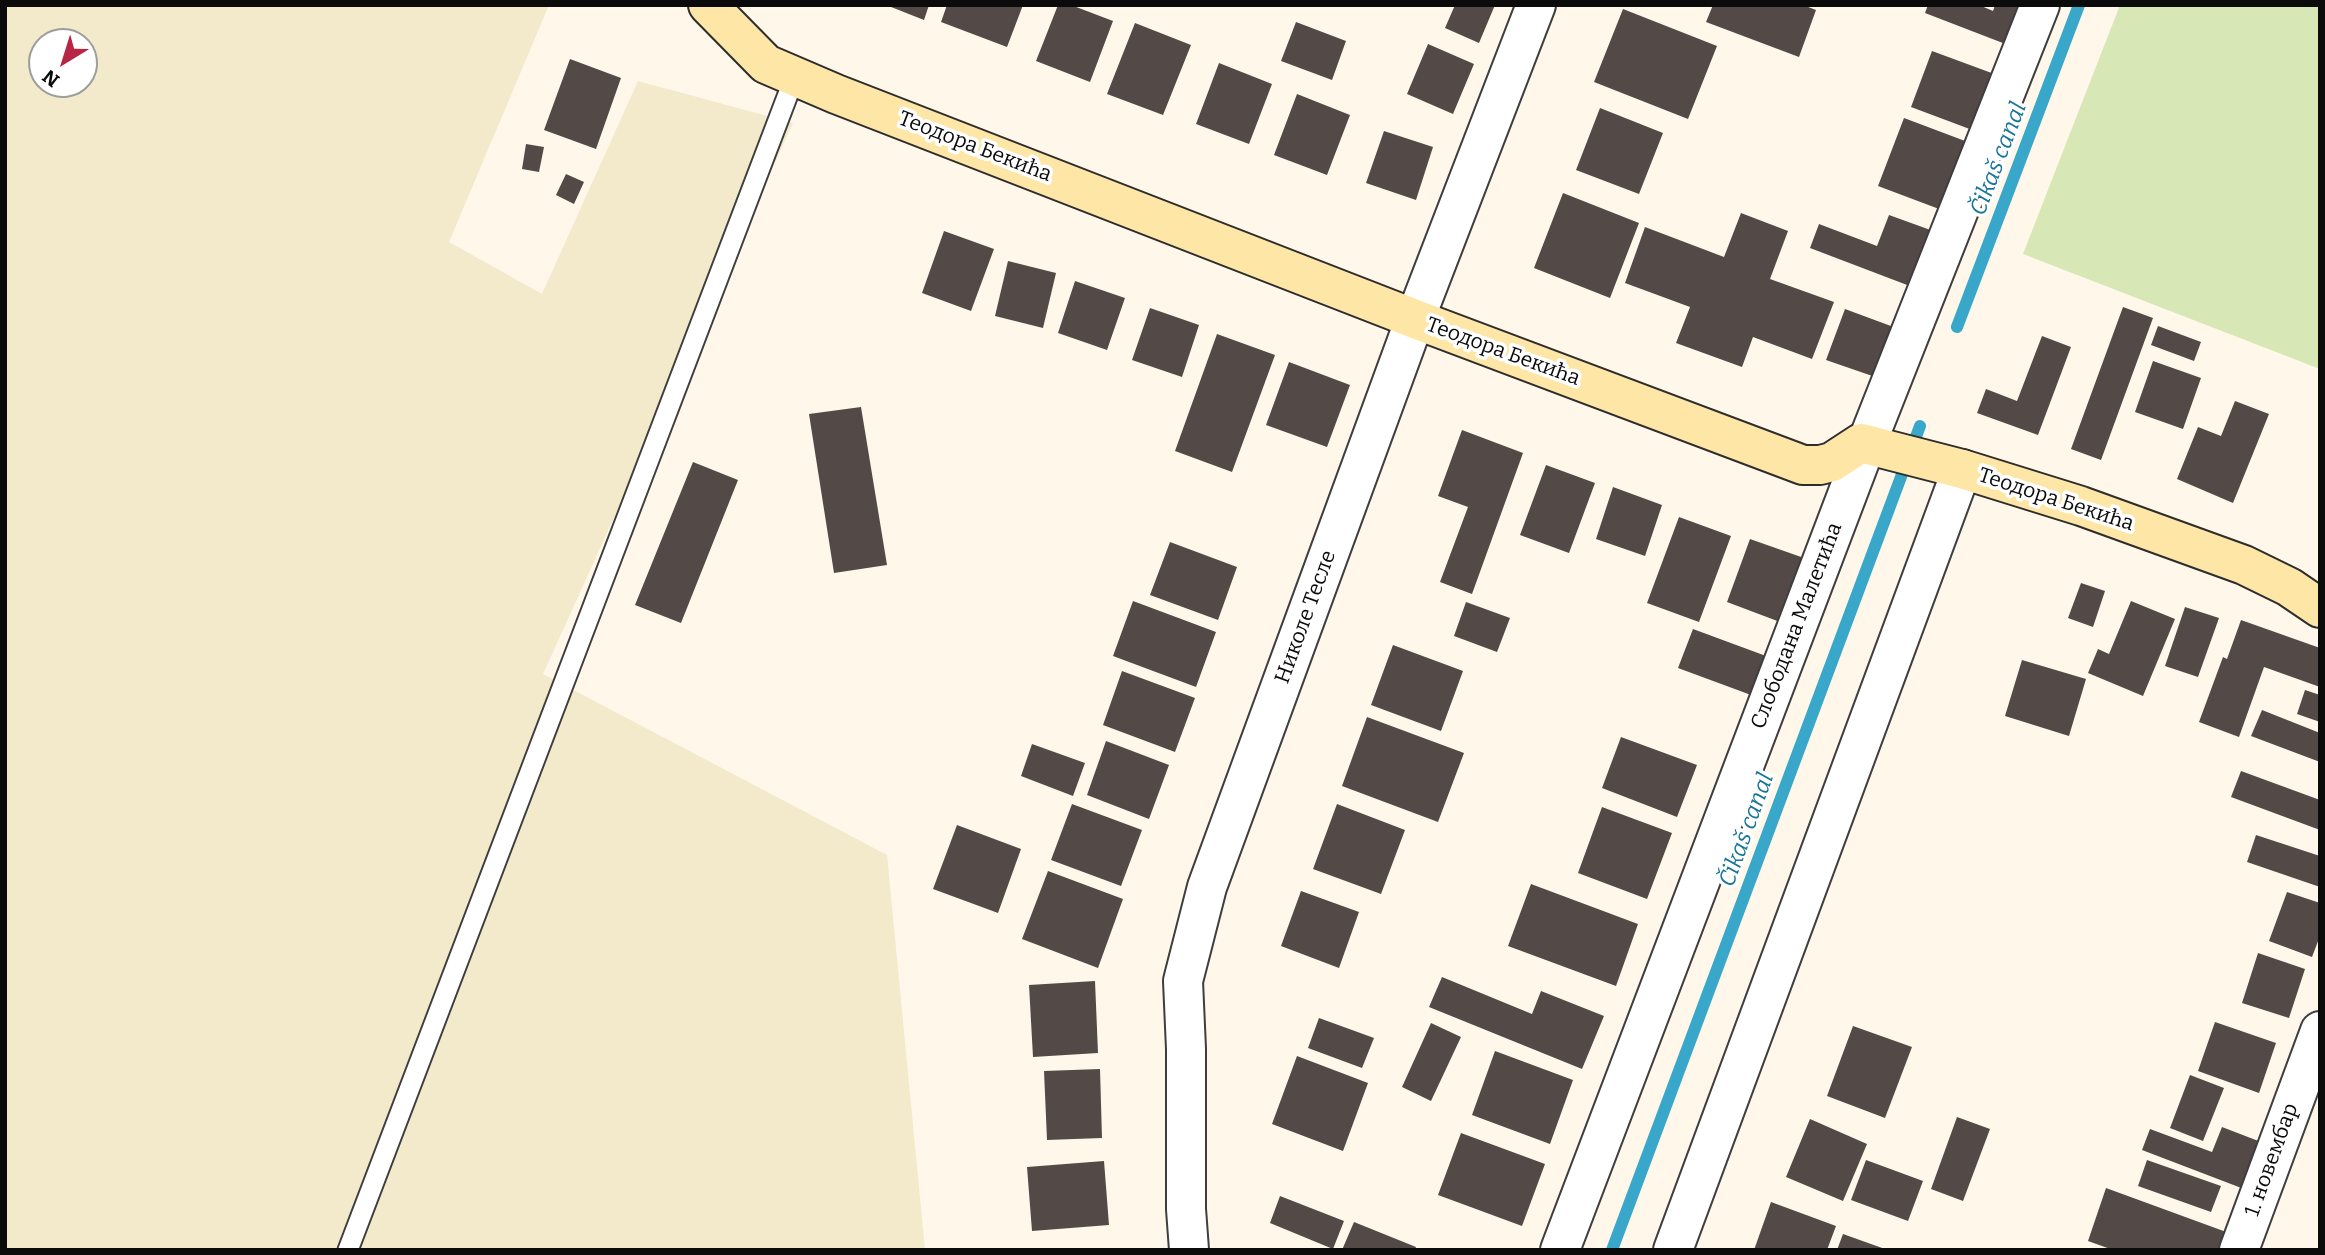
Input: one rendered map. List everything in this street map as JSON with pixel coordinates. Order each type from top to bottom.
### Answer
[{"type":"street","name":"Теодора Бекића","points":[[708,5],[766,64],[1415,319],[1803,465],[1819,466],[1832,462],[1841,458],[1855,445],[1874,447],[1954,468],[2081,506],[2244,565],[2289,587],[2320,608]]},
{"type":"street","name":"Николе Тесле","points":[[1189,1250],[1186,1209],[1184,981],[1207,887],[1415,319],[1536,5]]},
{"type":"street","name":"Слободана Малетића","points":[[1560,1250],[1874,447],[2040,5]]},
{"type":"street","points":[[1673,1250],[1954,468]]},
{"type":"street","name":"1. новембар","points":[[2239,1250],[2320,1031]]},
{"type":"lane","points":[[348,1250],[795,76]]},
{"type":"shaded area","points":[[5,5],[549,5],[449,242],[542,294],[638,81],[793,123],[543,674],[887,855],[925,1250],[5,1250]]},
{"type":"green space","points":[[2120,5],[2320,5],[2320,369],[2023,254]]},
{"type":"building","points":[[886,5],[929,5],[924,20]]},
{"type":"building","points":[[947,5],[1023,5],[1007,47],[941,22]]},
{"type":"building","points":[[1058,5],[1071,5],[1113,21],[1090,82],[1036,61]]},
{"type":"building","points":[[1455,5],[1495,5],[1479,43],[1445,28]]},
{"type":"building","points":[[1713,5],[1803,5],[1816,10],[1799,57],[1706,22]]},
{"type":"building","points":[[1928,5],[1979,5],[1993,11],[1995,5],[2023,5],[2008,45],[1925,13]]},
{"type":"building","points":[[1623,9],[1717,46],[1688,119],[1594,82]]},
{"type":"building","points":[[1296,22],[1346,41],[1332,80],[1281,61]]},
{"type":"building","points":[[1135,23],[1191,45],[1163,115],[1107,94]]},
{"type":"building","points":[[1428,44],[1474,64],[1453,114],[1407,94]]},
{"type":"building","points":[[1932,51],[1997,75],[1975,131],[1911,107]]},
{"type":"building","points":[[570,59],[621,78],[596,149],[544,130]]},
{"type":"building","points":[[1219,63],[1272,84],[1249,144],[1196,124]]},
{"type":"building","points":[[1297,94],[1350,115],[1327,175],[1274,155]]},
{"type":"building","points":[[1600,108],[1663,133],[1639,194],[1576,170]]},
{"type":"building","points":[[1904,118],[1973,144],[1947,212],[1878,186]]},
{"type":"building","points":[[1384,131],[1433,147],[1416,200],[1366,183]]},
{"type":"building","points":[[526,144],[544,147],[539,172],[522,169]]},
{"type":"building","points":[[566,174],[584,182],[574,204],[556,195]]},
{"type":"building","points":[[1563,193],[1639,223],[1610,298],[1534,268]]},
{"type":"building","points":[[1741,213],[1788,231],[1770,279],[1834,302],[1812,359],[1753,337],[1742,367],[1676,343],[1690,307],[1625,283],[1645,227],[1724,257]]},
{"type":"building","points":[[1889,215],[1936,232],[1915,288],[1810,248],[1819,224],[1877,246]]},
{"type":"building","points":[[944,231],[994,249],[971,311],[922,293]]},
{"type":"building","points":[[1008,261],[1056,273],[1043,328],[995,316]]},
{"type":"building","points":[[1075,281],[1125,298],[1107,350],[1058,333]]},
{"type":"building","points":[[2123,307],[2153,318],[2101,460],[2071,449]]},
{"type":"building","points":[[1150,308],[1199,325],[1182,377],[1132,360]]},
{"type":"building","points":[[1845,309],[1899,329],[1881,379],[1826,360]]},
{"type":"building","points":[[2158,326],[2201,342],[2194,361],[2151,345]]},
{"type":"building","points":[[1217,334],[1275,355],[1232,472],[1175,451]]},
{"type":"building","points":[[2042,336],[2071,347],[2038,435],[1977,413],[1986,389],[2017,401]]},
{"type":"building","points":[[2153,361],[2201,378],[2183,429],[2135,412]]},
{"type":"building","points":[[1289,362],[1350,385],[1327,447],[1266,425]]},
{"type":"building","points":[[2235,401],[2269,414],[2233,503],[2177,479],[2198,427],[2221,436]]},
{"type":"building","points":[[861,407],[887,565],[834,573],[809,414]]},
{"type":"building","points":[[1462,430],[1523,453],[1472,594],[1440,582],[1468,507],[1438,496]]},
{"type":"building","points":[[693,462],[738,480],[681,623],[635,605]]},
{"type":"building","points":[[1546,465],[1595,483],[1569,553],[1520,535]]},
{"type":"building","points":[[1613,487],[1662,505],[1645,556],[1596,539]]},
{"type":"building","points":[[1679,517],[1731,536],[1699,622],[1647,603]]},
{"type":"building","points":[[1750,539],[1804,558],[1780,622],[1727,602]]},
{"type":"building","points":[[1170,542],[1237,567],[1218,620],[1150,595]]},
{"type":"building","points":[[2081,583],[2105,591],[2093,627],[2068,618]]},
{"type":"building","points":[[1133,601],[1216,632],[1196,687],[1113,656]]},
{"type":"building","points":[[2131,601],[2175,619],[2143,696],[2088,673],[2098,649],[2109,654]]},
{"type":"building","points":[[1466,602],[1510,618],[1497,652],[1454,636]]},
{"type":"building","points":[[2185,607],[2219,618],[2198,677],[2165,666]]},
{"type":"building","points":[[2241,620],[2320,648],[2320,687],[2264,667],[2239,737],[2199,722],[2223,657],[2227,659]]},
{"type":"building","points":[[1693,629],[1766,656],[1751,695],[1678,668]]},
{"type":"building","points":[[1393,645],[1463,671],[1441,731],[1371,705]]},
{"type":"building","points":[[2022,660],[2086,679],[2069,736],[2005,716]]},
{"type":"building","points":[[1122,671],[1195,698],[1175,752],[1103,725]]},
{"type":"building","points":[[2305,690],[2320,695],[2320,722],[2297,714]]},
{"type":"building","points":[[2262,710],[2320,733],[2320,762],[2251,736]]},
{"type":"building","points":[[1367,717],[1464,753],[1438,822],[1342,786]]},
{"type":"building","points":[[1621,737],[1697,765],[1677,817],[1602,788]]},
{"type":"building","points":[[1106,741],[1169,765],[1149,819],[1087,795]]},
{"type":"building","points":[[1032,744],[1085,763],[1073,796],[1021,776]]},
{"type":"building","points":[[2241,771],[2320,800],[2320,830],[2231,797]]},
{"type":"building","points":[[1072,804],[1142,830],[1121,886],[1051,860]]},
{"type":"building","points":[[1337,804],[1405,830],[1381,894],[1313,869]]},
{"type":"building","points":[[1602,807],[1672,833],[1647,899],[1578,873]]},
{"type":"building","points":[[957,825],[1021,849],[998,913],[933,889]]},
{"type":"building","points":[[2256,835],[2320,856],[2320,887],[2247,862]]},
{"type":"building","points":[[1048,871],[1123,899],[1098,968],[1022,939]]},
{"type":"building","points":[[1531,884],[1638,924],[1616,986],[1508,946]]},
{"type":"building","points":[[1301,891],[1359,912],[1339,968],[1281,946]]},
{"type":"building","points":[[2287,892],[2320,903],[2320,936],[2312,957],[2269,941]]},
{"type":"building","points":[[2258,953],[2305,969],[2289,1018],[2242,1003]]},
{"type":"building","points":[[1442,977],[1532,1014],[1541,991],[1604,1016],[1582,1069],[1429,1007]]},
{"type":"building","points":[[1095,981],[1098,1053],[1033,1057],[1029,985]]},
{"type":"building","points":[[1319,1018],[1374,1038],[1362,1068],[1308,1048]]},
{"type":"building","points":[[2215,1022],[2276,1043],[2259,1093],[2198,1071]]},
{"type":"building","points":[[1431,1023],[1461,1037],[1431,1101],[1402,1087]]},
{"type":"building","points":[[1853,1026],[1912,1047],[1885,1118],[1827,1096]]},
{"type":"building","points":[[1495,1051],[1573,1080],[1550,1144],[1472,1115]]},
{"type":"building","points":[[1297,1056],[1368,1083],[1343,1151],[1272,1124]]},
{"type":"building","points":[[1100,1069],[1102,1138],[1047,1140],[1044,1071]]},
{"type":"building","points":[[2190,1075],[2224,1088],[2203,1141],[2170,1128]]},
{"type":"building","points":[[1957,1117],[1990,1129],[1963,1201],[1931,1189]]},
{"type":"building","points":[[1810,1119],[1867,1144],[1843,1201],[1786,1177]]},
{"type":"building","points":[[2222,1127],[2261,1142],[2244,1189],[2142,1150],[2150,1129],[2212,1152]]},
{"type":"building","points":[[1461,1133],[1545,1164],[1522,1226],[1438,1195]]},
{"type":"building","points":[[1866,1160],[1923,1181],[1908,1221],[1851,1200]]},
{"type":"building","points":[[2147,1160],[2221,1186],[2211,1212],[2138,1186]]},
{"type":"building","points":[[1104,1161],[1109,1225],[1032,1231],[1027,1167]]},
{"type":"building","points":[[2106,1188],[2229,1233],[2222,1250],[2113,1250],[2088,1241]]},
{"type":"building","points":[[1280,1196],[1344,1221],[1333,1249],[1270,1223]]},
{"type":"building","points":[[1771,1202],[1836,1226],[1827,1250],[1754,1250]]},
{"type":"building","points":[[1354,1222],[1416,1247],[1415,1250],[1342,1250]]},
{"type":"building","points":[[1843,1234],[1885,1249],[1885,1250],[1837,1250]]},
{"type":"waterway","name":"Čikaš canal","points":[[1957,327],[2079,5]]},
{"type":"waterway","name":"Čikaš canal","points":[[1612,1250],[1920,426]]}]
